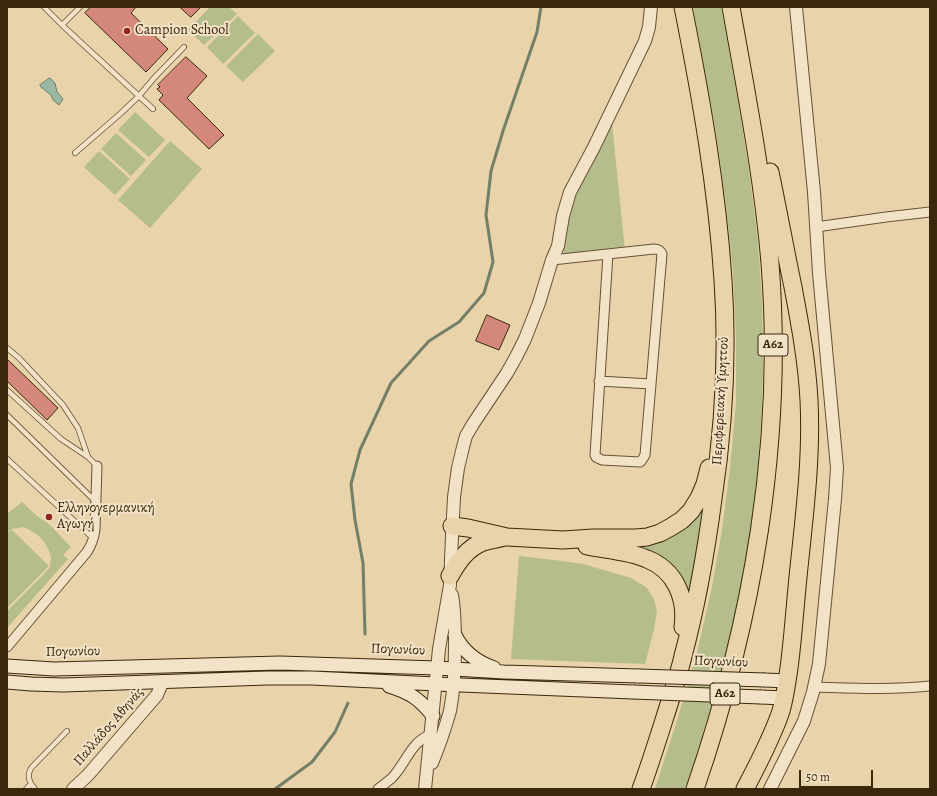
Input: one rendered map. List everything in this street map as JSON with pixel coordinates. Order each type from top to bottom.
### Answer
[{"type":"highway","name":"Περιφερειακή Υμηττού","points":[[641,789],[659,737],[683,656],[701,577],[719,462],[723,408],[725,335],[719,226],[707,140],[683,7]]},
{"type":"highway","name":"Α62","points":[[695,789],[725,694],[748,596],[764,497],[772,397],[772,309],[766,221],[758,163],[730,7]]},
{"type":"highway","points":[[737,44],[756,108],[780,218],[806,364],[810,436],[808,472],[790,659],[784,698],[776,727],[745,789]]},
{"type":"highway","points":[[452,531],[471,541],[499,538],[563,540],[636,538],[647,537],[660,533],[682,520],[691,511],[699,498],[709,470],[713,437],[723,408]]},
{"type":"highway","points":[[450,580],[457,565],[470,549],[482,542],[499,538]]},
{"type":"highway","points":[[563,540],[647,558],[664,569],[672,577],[678,587],[684,609],[684,620],[676,679]]},
{"type":"main road","points":[[455,635],[461,646],[475,659],[504,672]]},
{"type":"main road","name":"Πογωνίου","points":[[7,666],[54,669],[280,663],[787,681]]},
{"type":"main road","points":[[7,682],[63,684],[274,678],[328,679],[784,698]]},
{"type":"main road","points":[[368,681],[399,689],[408,693],[422,703],[433,716]]},
{"type":"street","points":[[425,784],[440,640],[450,580],[454,497],[457,472],[466,436],[507,373],[520,350],[539,303],[552,260],[558,246],[563,216],[570,192],[594,147],[645,41],[649,28],[651,7]]},
{"type":"street","points":[[770,789],[804,721],[814,688],[819,664],[837,468],[816,227],[814,185],[796,7]]},
{"type":"street","points":[[816,227],[930,212]]},
{"type":"street","points":[[552,260],[654,249],[657,249],[662,254],[645,456],[642,460],[637,462],[602,460],[595,455],[608,254]]},
{"type":"street","points":[[599,381],[651,384]]},
{"type":"street","points":[[7,647],[87,552],[94,539],[97,466]]},
{"type":"street","points":[[425,784],[447,719],[454,685],[454,606],[450,580]]},
{"type":"street","name":"Παλλάδος Αθηνάς","points":[[73,789],[88,775],[157,695],[163,681]]},
{"type":"street","points":[[814,688],[910,688],[930,686]]},
{"type":"street","points":[[378,789],[388,782],[396,773],[418,742],[431,735]]},
{"type":"lane","points":[[44,7],[138,97],[153,109]]},
{"type":"lane","points":[[62,25],[80,7]]},
{"type":"lane","points":[[75,153],[138,97],[184,47]]},
{"type":"lane","points":[[7,348],[19,358],[63,405],[78,428],[88,457]]},
{"type":"lane","points":[[7,390],[61,439],[88,457],[97,466]]},
{"type":"lane","points":[[7,415],[96,502]]},
{"type":"lane","points":[[7,459],[94,539]]},
{"type":"lane","points":[[36,789],[31,784],[28,775],[29,771],[67,731]]},
{"type":"lane","points":[[26,789],[31,784]]},
{"type":"shaded area","points":[[210,7],[229,7],[237,14],[204,45],[188,30]]},
{"type":"shaded area","points":[[693,7],[721,7],[739,105],[758,245],[762,312],[762,394],[757,476],[746,557],[734,621],[708,718],[685,789],[655,789],[697,652],[711,592],[722,530],[736,403],[736,338],[733,273],[726,205],[717,139]]},
{"type":"shaded area","points":[[238,16],[255,33],[223,64],[207,47]]},
{"type":"shaded area","points":[[258,34],[275,51],[243,82],[226,66]]},
{"type":"shaded area","points":[[50,78],[55,83],[57,92],[63,99],[59,105],[40,85]]},
{"type":"shaded area","points":[[135,112],[165,140],[149,157],[118,130]]},
{"type":"shaded area","points":[[612,124],[625,250],[567,256],[564,253],[564,244],[568,209]]},
{"type":"shaded area","points":[[116,133],[146,160],[131,176],[101,149]]},
{"type":"shaded area","points":[[170,141],[202,169],[150,228],[118,200]]},
{"type":"shaded area","points":[[99,151],[130,179],[115,195],[84,167]]},
{"type":"shaded area","points":[[22,502],[37,516],[50,525],[71,547],[63,555],[68,559],[7,628],[7,611],[50,567],[51,557],[45,543],[41,538],[23,527],[11,529],[49,566],[7,608],[7,534],[10,530],[7,532],[7,514]]},
{"type":"shaded area","points":[[703,502],[696,552],[687,601],[627,544]]},
{"type":"shaded area","points":[[519,556],[583,564],[631,578],[646,587],[654,599],[657,611],[654,630],[645,664],[511,659]]},
{"type":"building","name":"Campion School","points":[[91,7],[136,7],[131,13],[168,49],[146,72],[85,13]]},
{"type":"building","name":"Campion School","points":[[180,7],[201,7],[191,17]]},
{"type":"building","points":[[186,57],[207,76],[187,98],[224,135],[209,149],[159,100],[163,95],[157,89],[160,87],[158,85]]},
{"type":"building","points":[[487,315],[510,325],[499,350],[476,341]]},
{"type":"building","points":[[7,359],[58,408],[47,420],[7,381]]},
{"type":"waterway","points":[[365,634],[363,563],[355,520],[351,484],[360,450],[391,383],[429,341],[459,322],[484,293],[493,262],[486,215],[491,171],[537,32],[541,7]]},
{"type":"waterway","points":[[275,789],[312,762],[335,732],[348,703]]},
{"type":"place","name":"Campion School","points":[[127,31]]},
{"type":"place","name":"Ελληνογερμανική Αγωγή","points":[[49,517]]}]
